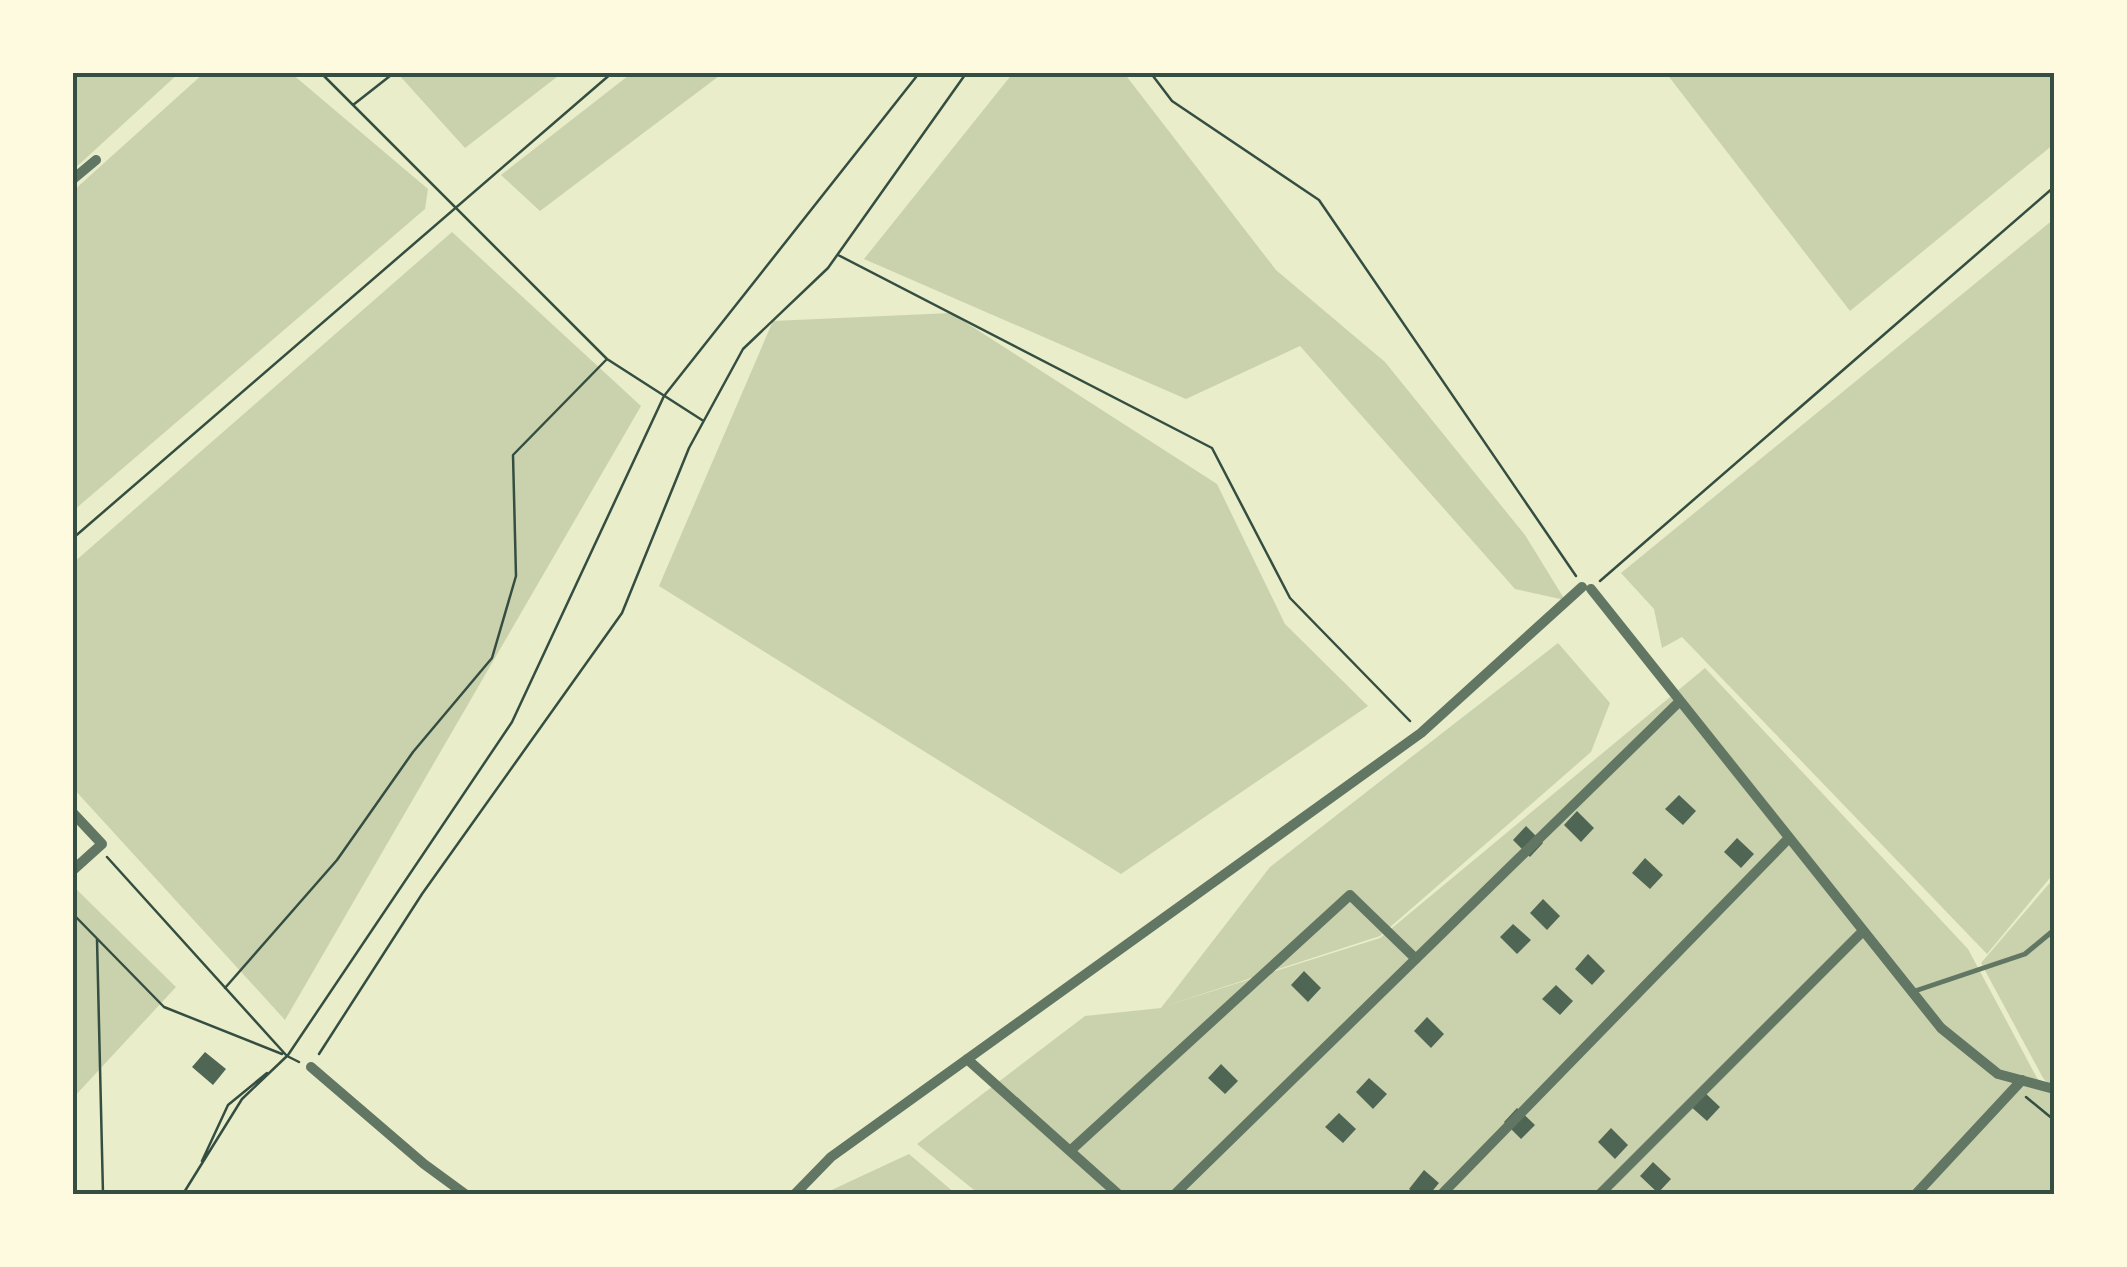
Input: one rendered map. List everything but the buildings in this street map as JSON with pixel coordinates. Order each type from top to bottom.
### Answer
[{"type":"street","points":[[72,180],[96,160]]},
{"type":"street","points":[[795,1194],[830,1157],[1421,733],[1587,588],[1941,1028],[1998,1074],[2054,1089]]},
{"type":"street","points":[[1175,1194],[1680,702]]},
{"type":"street","points":[[72,812],[102,844],[72,871]]},
{"type":"street","points":[[1442,1194],[1789,838]]},
{"type":"street","points":[[1070,1151],[1350,895],[1416,959]]},
{"type":"street","points":[[1600,1194],[1863,931]]},
{"type":"street","points":[[967,1059],[1118,1194]]},
{"type":"street","points":[[311,1067],[465,1194]]},
{"type":"street","points":[[1916,1194],[2022,1080]]},
{"type":"lane","points":[[1912,992],[2025,954],[2054,930]]},
{"type":"path","points":[[320,72],[607,360],[704,421]]},
{"type":"path","points":[[353,105],[395,72]]},
{"type":"path","points":[[72,539],[613,72]]},
{"type":"path","points":[[183,1194],[242,1099],[287,1056],[512,722],[664,396],[920,72]]},
{"type":"path","points":[[72,913],[164,1007],[311,1067],[422,894],[622,613],[689,448],[744,348],[828,268],[967,72]]},
{"type":"path","points":[[1150,72],[1172,100],[1319,200],[1587,588],[2054,188]]},
{"type":"path","points":[[838,255],[1212,448],[1290,598],[1421,733]]},
{"type":"path","points":[[225,988],[337,860],[413,752],[492,658],[516,576],[513,454],[607,360]]},
{"type":"path","points":[[98,848],[287,1056]]},
{"type":"path","points":[[97,938],[103,1194]]},
{"type":"path","points":[[183,1194],[228,1105],[287,1056]]},
{"type":"green space","points":[[73,72],[179,72],[179,73],[73,170]]},
{"type":"green space","points":[[562,72],[465,148],[399,75]]},
{"type":"green space","points":[[633,72],[723,73],[540,211],[501,175]]},
{"type":"green space","points":[[204,73],[291,73],[428,189],[425,209],[73,511],[73,191]]},
{"type":"green space","points":[[1013,73],[1124,73],[1276,270],[1385,362],[1525,535],[1565,600],[1515,589],[1300,346],[1186,399],[864,259]]},
{"type":"green space","points":[[1666,73],[2054,73],[2054,144],[1850,311]]},
{"type":"green space","points":[[2054,219],[2054,873],[1987,954],[1682,637],[1662,648],[1654,609],[1621,573]]},
{"type":"green space","points":[[452,232],[641,406],[285,1020],[73,788],[73,563]]},
{"type":"green space","points":[[951,313],[1217,484],[1285,624],[1368,706],[1121,874],[659,586],[773,321]]},
{"type":"green space","points":[[1558,643],[1610,703],[1591,752],[1380,936],[1162,1007],[1380,938],[1705,668],[1968,949],[2037,1078],[2054,1096],[2054,1194],[979,1194],[917,1144],[1085,1016],[1161,1008],[1270,867]]},
{"type":"green space","points":[[2054,878],[2054,1090],[2043,1078],[1981,963]]},
{"type":"green space","points":[[72,885],[176,987],[73,1098],[72,1098]]},
{"type":"green space","points":[[909,1154],[956,1194],[823,1194]]}]
